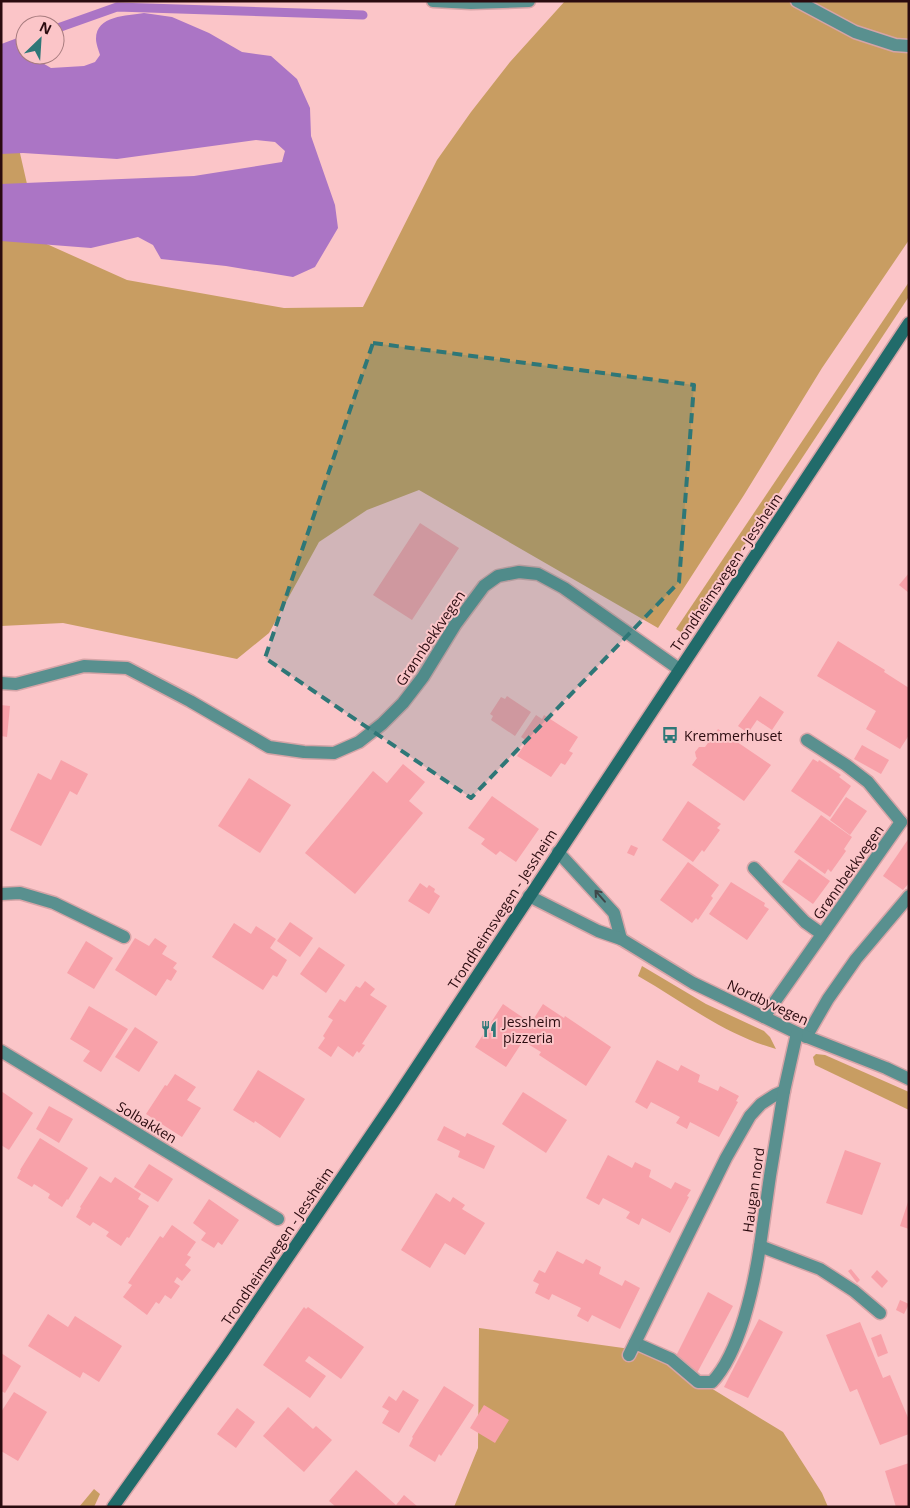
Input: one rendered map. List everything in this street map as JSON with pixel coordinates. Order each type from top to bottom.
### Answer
[{"type":"main road","name":"Trondheimsvegen - Jessheim","points":[[113,1507],[277,1274],[395,1100],[909,323]]},
{"type":"street","points":[[433,1],[529,1]]},
{"type":"street","points":[[797,1],[855,32],[895,44],[909,46]]},
{"type":"street","name":"Grønnbekkvegen","points":[[1,683],[16,684],[84,666],[127,668],[190,701],[269,747],[304,752],[334,753],[359,742],[382,724],[403,702],[423,678],[455,625],[484,586],[498,576],[519,572],[538,574],[564,588],[679,669]]},
{"type":"street","name":"Grønnbekkvegen","points":[[764,1017],[901,822],[868,782],[846,765],[807,740]]},
{"type":"street","points":[[558,852],[614,913],[621,939]]},
{"type":"street","points":[[754,868],[805,922],[822,934]]},
{"type":"street","points":[[1,894],[20,893],[54,903],[124,937]]},
{"type":"street","name":"Nordbyvegen","points":[[529,896],[598,931],[621,939],[693,983],[802,1035],[909,1079]]},
{"type":"street","name":"Haugan nord","points":[[880,1313],[854,1292],[820,1269],[760,1246],[784,1091],[802,1035],[856,959],[909,896]]},
{"type":"street","name":"Solbakken","points":[[1,1051],[278,1219]]},
{"type":"street","points":[[629,1355],[726,1158],[750,1116],[761,1104],[784,1091]]},
{"type":"street","points":[[635,1342],[670,1359],[698,1382],[712,1382],[721,1372],[742,1325],[754,1281],[760,1246]]},
{"type":"highlighted area","points":[[373,343],[694,385],[679,582],[471,798],[265,658]]},
{"type":"shaded area","points":[[565,1],[909,1],[909,240],[822,368],[744,495],[658,628],[419,490],[367,510],[319,542],[269,633],[237,659],[63,623],[1,626],[1,83],[4,83],[40,241],[127,280],[284,308],[363,307],[437,160],[510,62]]},
{"type":"shaded area","points":[[144,13],[172,17],[209,33],[242,52],[271,56],[297,79],[310,108],[311,136],[335,205],[338,228],[315,267],[293,277],[226,266],[161,259],[153,245],[138,237],[91,248],[1,241],[1,184],[194,176],[282,162],[285,151],[275,142],[256,140],[117,159],[23,153],[1,154],[1,47],[10,45],[15,47],[15,65],[46,65],[51,68],[84,66],[95,62],[100,55],[96,39],[97,31],[101,25],[121,16]]},
{"type":"shaded area","points":[[909,282],[908,298],[685,635],[676,629]]},
{"type":"shaded area","points":[[642,966],[706,1004],[764,1031],[770,1037],[776,1049],[739,1035],[704,1017],[638,976]]},
{"type":"shaded area","points":[[816,1054],[825,1055],[909,1092],[909,1110],[815,1065],[813,1057]]},
{"type":"shaded area","points":[[479,1328],[652,1352],[783,1432],[822,1493],[828,1507],[454,1507],[478,1448]]},
{"type":"shaded area","points":[[94,1489],[100,1494],[94,1507],[79,1507]]},
{"type":"building","points":[[420,523],[459,548],[412,620],[373,595]]},
{"type":"building","points":[[909,573],[909,593],[899,585]]},
{"type":"building","points":[[838,641],[885,670],[884,672],[909,688],[909,735],[900,749],[866,729],[876,711],[817,676]]},
{"type":"building","points":[[507,696],[531,712],[515,736],[491,720],[493,716],[490,714],[501,697],[505,699]]},
{"type":"building","points":[[760,696],[784,712],[772,730],[757,720],[748,733],[738,726]]},
{"type":"building","points":[[1,705],[10,706],[7,737],[1,736]]},
{"type":"building","points":[[536,715],[542,719],[544,715],[578,737],[569,751],[573,753],[565,765],[561,763],[551,777],[517,756],[527,741],[521,737]]},
{"type":"building","points":[[718,729],[771,765],[744,801],[692,765],[697,758],[695,752],[699,747],[705,747]]},
{"type":"building","points":[[862,745],[889,760],[881,774],[854,759]]},
{"type":"building","points":[[813,759],[818,762],[819,760],[841,775],[839,777],[851,786],[830,817],[791,791]]},
{"type":"building","points":[[61,760],[88,774],[77,795],[70,791],[41,846],[10,830],[38,773],[51,780]]},
{"type":"building","points":[[403,764],[425,782],[409,801],[423,813],[355,894],[305,853],[373,771],[387,783]]},
{"type":"building","points":[[249,778],[291,805],[260,853],[218,826]]},
{"type":"building","points":[[492,796],[539,829],[516,862],[500,851],[496,855],[481,844],[485,839],[468,828]]},
{"type":"building","points":[[846,797],[867,811],[850,835],[830,820]]},
{"type":"building","points":[[688,801],[721,824],[717,828],[720,830],[704,852],[702,850],[693,862],[662,840]]},
{"type":"building","points":[[821,815],[852,837],[844,849],[846,851],[831,872],[828,869],[825,874],[794,852]]},
{"type":"building","points":[[909,838],[909,883],[903,890],[883,876]]},
{"type":"building","points":[[631,845],[638,848],[634,856],[627,853]]},
{"type":"building","points":[[799,859],[830,881],[813,904],[782,882]]},
{"type":"building","points":[[688,862],[719,885],[711,896],[713,898],[698,920],[696,918],[692,923],[660,900]]},
{"type":"building","points":[[731,882],[765,903],[764,906],[769,909],[747,940],[709,914]]},
{"type":"building","points":[[420,883],[427,888],[429,885],[440,896],[429,914],[408,901]]},
{"type":"building","points":[[290,922],[313,938],[300,957],[277,941]]},
{"type":"building","points":[[234,923],[251,934],[256,926],[276,939],[270,948],[287,960],[277,977],[273,975],[263,990],[212,957]]},
{"type":"building","points":[[135,938],[149,946],[155,938],[167,946],[162,954],[177,963],[173,968],[177,971],[171,981],[167,979],[156,996],[115,970]]},
{"type":"building","points":[[86,941],[113,958],[94,989],[67,973]]},
{"type":"building","points":[[319,947],[345,965],[326,993],[300,974]]},
{"type":"building","points":[[365,981],[375,989],[370,995],[387,1006],[362,1044],[365,1045],[359,1053],[357,1051],[353,1057],[338,1046],[331,1057],[318,1048],[333,1020],[328,1017],[340,999],[345,1002],[356,986],[360,988]]},
{"type":"building","points":[[503,1004],[531,1023],[543,1004],[564,1018],[565,1016],[611,1047],[586,1086],[539,1055],[541,1052],[523,1041],[506,1067],[475,1047]]},
{"type":"building","points":[[89,1006],[128,1029],[101,1072],[83,1061],[90,1051],[70,1039]]},
{"type":"building","points":[[135,1027],[158,1042],[139,1072],[115,1057]]},
{"type":"building","points":[[657,1060],[678,1071],[681,1065],[700,1075],[698,1082],[718,1091],[720,1086],[739,1096],[736,1101],[738,1102],[719,1137],[690,1122],[687,1129],[676,1123],[680,1117],[651,1102],[647,1109],[635,1102]]},
{"type":"building","points":[[258,1070],[305,1099],[280,1138],[255,1121],[254,1123],[233,1110]]},
{"type":"building","points":[[175,1074],[196,1087],[187,1100],[201,1108],[182,1137],[146,1114],[165,1085],[167,1086]]},
{"type":"building","points":[[1,1091],[33,1113],[9,1150],[1,1145]]},
{"type":"building","points":[[523,1092],[567,1120],[546,1153],[502,1124]]},
{"type":"building","points":[[49,1106],[73,1119],[59,1143],[36,1129]]},
{"type":"building","points":[[444,1126],[465,1137],[467,1133],[495,1146],[484,1169],[458,1157],[460,1151],[437,1140]]},
{"type":"building","points":[[40,1138],[88,1168],[62,1207],[48,1198],[50,1194],[34,1184],[32,1187],[17,1178]]},
{"type":"building","points":[[845,1150],[881,1163],[862,1215],[826,1203]]},
{"type":"building","points":[[608,1155],[632,1168],[635,1162],[651,1170],[649,1177],[671,1189],[675,1182],[691,1190],[670,1233],[642,1218],[639,1225],[626,1218],[630,1212],[603,1198],[599,1205],[586,1198]]},
{"type":"building","points":[[149,1164],[173,1179],[158,1202],[134,1187]]},
{"type":"building","points":[[100,1176],[111,1183],[115,1177],[141,1194],[138,1199],[149,1206],[129,1238],[127,1237],[121,1246],[106,1236],[109,1232],[93,1222],[90,1226],[76,1217],[80,1207]]},
{"type":"building","points":[[436,1193],[450,1202],[453,1197],[465,1205],[462,1209],[485,1223],[465,1255],[445,1243],[430,1268],[401,1250]]},
{"type":"building","points":[[209,1199],[239,1220],[222,1245],[218,1242],[214,1248],[201,1240],[206,1233],[193,1223]]},
{"type":"building","points":[[909,1202],[909,1229],[900,1226]]},
{"type":"building","points":[[172,1225],[196,1242],[187,1255],[191,1257],[185,1265],[191,1270],[182,1281],[177,1277],[174,1282],[180,1286],[171,1299],[165,1295],[159,1304],[156,1302],[147,1315],[123,1297],[132,1285],[128,1283],[160,1236],[163,1238]]},
{"type":"building","points":[[557,1251],[583,1264],[586,1259],[601,1267],[599,1274],[622,1286],[625,1280],[640,1288],[620,1329],[592,1315],[588,1322],[577,1316],[581,1308],[552,1294],[549,1300],[535,1293],[539,1284],[533,1281],[539,1270],[545,1273]]},
{"type":"building","points":[[851,1269],[860,1280],[857,1283],[848,1271]]},
{"type":"building","points":[[877,1270],[888,1281],[882,1288],[871,1277]]},
{"type":"building","points":[[708,1292],[733,1306],[697,1373],[674,1360]]},
{"type":"building","points":[[900,1300],[909,1304],[904,1314],[896,1310]]},
{"type":"building","points":[[304,1307],[306,1309],[308,1307],[364,1347],[341,1379],[309,1356],[305,1361],[326,1376],[310,1398],[263,1365]]},
{"type":"building","points":[[48,1314],[68,1327],[75,1316],[122,1346],[99,1382],[83,1372],[80,1378],[28,1346]]},
{"type":"building","points":[[759,1319],[783,1332],[748,1398],[724,1387]]},
{"type":"building","points":[[860,1322],[883,1378],[890,1375],[909,1420],[909,1434],[880,1445],[857,1389],[850,1392],[826,1335]]},
{"type":"building","points":[[881,1334],[888,1353],[878,1357],[871,1338]]},
{"type":"building","points":[[1,1353],[21,1366],[5,1393],[1,1391]]},
{"type":"building","points":[[444,1386],[474,1405],[441,1456],[439,1454],[435,1462],[409,1446],[412,1437]]},
{"type":"building","points":[[403,1390],[419,1400],[399,1433],[382,1423],[389,1411],[382,1407],[389,1396],[396,1401]]},
{"type":"building","points":[[14,1392],[47,1412],[18,1461],[1,1451],[1,1412]]},
{"type":"building","points":[[484,1405],[509,1420],[495,1443],[470,1428]]},
{"type":"building","points":[[288,1407],[313,1429],[316,1426],[332,1440],[304,1472],[263,1436]]},
{"type":"building","points":[[237,1408],[255,1422],[236,1448],[217,1434]]},
{"type":"building","points":[[909,1463],[909,1507],[896,1507],[885,1471]]},
{"type":"building","points":[[356,1470],[396,1505],[404,1495],[418,1507],[336,1507],[329,1501]]},
{"type":"waterway","points":[[65,25],[117,7],[363,15]]},
{"type":"waterway","points":[[1,49],[15,44]]},
{"type":"place","name":"Kremmerhuset","points":[[670,735]]},
{"type":"place","name":"Jessheim pizzeria","points":[[489,1029]]}]
